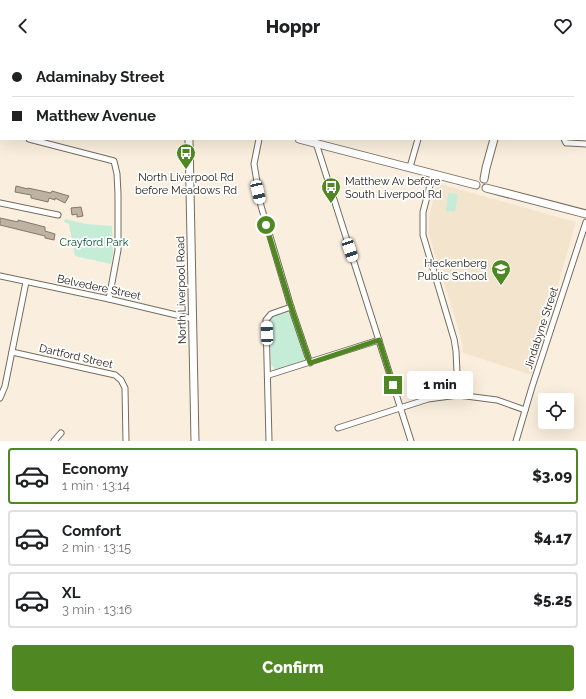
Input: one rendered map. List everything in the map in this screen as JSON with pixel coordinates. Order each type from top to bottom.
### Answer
[{"type":"main road","name":"North Liverpool Road","points":[[189,140],[195,441]]},
{"type":"main road","points":[[302,140],[476,184],[479,189],[483,190],[486,188],[586,214]]},
{"type":"main road","points":[[486,188],[487,184],[484,179],[494,140]]},
{"type":"main road","points":[[476,184],[479,180],[484,179]]},
{"type":"street","points":[[33,140],[114,161],[117,174],[118,194],[118,250],[110,299]]},
{"type":"street","points":[[259,140],[254,164],[263,217],[310,363]]},
{"type":"street","points":[[410,167],[418,140]]},
{"type":"street","points":[[564,140],[566,143],[586,144]]},
{"type":"street","points":[[316,144],[412,441]]},
{"type":"street","points":[[433,174],[423,212],[423,235],[454,339],[458,395]]},
{"type":"street","points":[[0,203],[58,215]]},
{"type":"street","name":"Jindabyne Street","points":[[516,441],[586,222]]},
{"type":"street","name":"Belvedere Street","points":[[0,276],[110,299],[193,319]]},
{"type":"street","points":[[0,398],[5,386],[26,282]]},
{"type":"street","points":[[269,441],[266,320],[271,314],[291,307]]},
{"type":"street","points":[[268,375],[379,340]]},
{"type":"street","name":"Dartford Street","points":[[12,352],[115,375],[121,380],[125,388],[126,441]]},
{"type":"street","points":[[338,428],[428,399],[458,395],[497,400],[525,410]]},
{"type":"street","points":[[54,441],[61,433]]},
{"type":"shaded area","name":"Heckenberg Public School","points":[[440,184],[576,222],[532,375],[463,353],[456,321],[429,235],[429,218],[436,186]]},
{"type":"green space","points":[[448,193],[458,194],[455,212],[446,211]]},
{"type":"green space","name":"Crayford Park","points":[[65,219],[86,224],[112,226],[113,253],[111,264],[75,256],[69,224],[64,222]]},
{"type":"green space","points":[[287,312],[292,315],[305,356],[301,363],[275,370],[271,364],[270,321],[272,317]]},
{"type":"building","points":[[16,186],[51,193],[52,191],[69,196],[65,203],[55,198],[55,200],[49,198],[48,202],[31,198],[31,195],[15,192]]},
{"type":"building","points":[[81,207],[83,216],[77,217],[77,214],[72,215],[71,208]]},
{"type":"building","points":[[0,218],[18,222],[18,220],[45,227],[45,231],[55,234],[54,240],[45,238],[45,236],[0,225]]},
{"type":"place","name":"North Liverpool Rd before Meadows Rd","points":[[186,170]]},
{"type":"place","name":"Matthew Av before South Liverpool Rd","points":[[331,204]]},
{"type":"place","name":"Heckenberg Public School","points":[[501,286]]},
{"type":"route","points":[[266,225],[310,363],[379,340],[393,385]]}]
